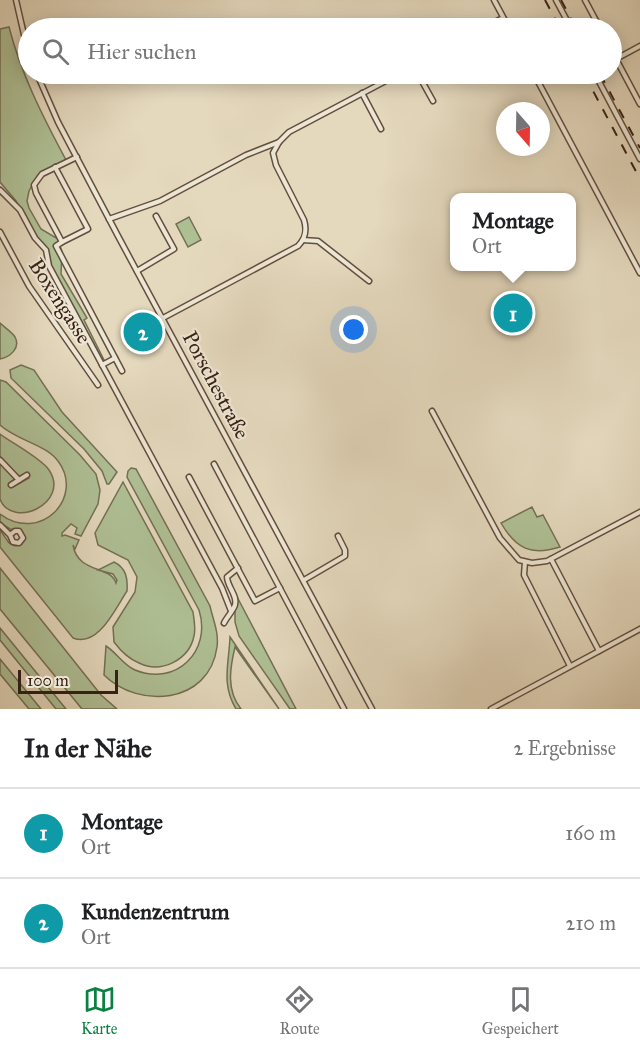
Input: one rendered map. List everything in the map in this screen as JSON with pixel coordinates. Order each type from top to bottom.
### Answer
[{"type":"lane","points":[[15,0],[20,18]]},
{"type":"lane","points":[[494,0],[503,18]]},
{"type":"lane","points":[[556,0],[566,18]]},
{"type":"lane","points":[[585,0],[595,18]]},
{"type":"lane","points":[[622,56],[640,46]]},
{"type":"lane","points":[[622,70],[640,104]]},
{"type":"lane","name":"Porschestraße","points":[[41,84],[58,122],[109,219],[372,709]]},
{"type":"lane","points":[[163,318],[298,246],[303,240],[306,227],[276,165],[273,153],[279,142],[289,132],[380,84]]},
{"type":"lane","points":[[424,84],[433,101]]},
{"type":"lane","points":[[539,84],[640,273]]},
{"type":"lane","points":[[600,84],[640,159]]},
{"type":"lane","points":[[362,93],[381,129]]},
{"type":"lane","points":[[109,219],[160,201],[246,154],[279,142]]},
{"type":"lane","points":[[62,242],[34,185],[42,174],[77,157]]},
{"type":"lane","points":[[55,167],[88,229],[56,246],[122,371]]},
{"type":"lane","points":[[0,190],[20,210],[35,238],[46,250],[49,266],[222,588],[231,611]]},
{"type":"lane","points":[[137,271],[174,249],[156,216]]},
{"type":"lane","name":"Boxengasse","points":[[0,232],[29,286],[98,385]]},
{"type":"lane","points":[[303,240],[318,241],[369,281]]},
{"type":"lane","points":[[102,365],[115,358]]},
{"type":"lane","points":[[432,411],[500,538],[512,553],[525,562],[542,562],[551,559],[640,512]]},
{"type":"lane","points":[[0,460],[19,480]]},
{"type":"lane","points":[[214,464],[344,709]]},
{"type":"lane","points":[[11,485],[27,476]]},
{"type":"lane","points":[[189,477],[255,601],[280,588]]},
{"type":"lane","points":[[0,525],[10,535]]},
{"type":"lane","points":[[304,580],[345,556],[345,550],[338,536]]},
{"type":"lane","points":[[551,559],[599,651]]},
{"type":"lane","points":[[525,562],[524,575],[570,666]]},
{"type":"lane","points":[[224,623],[235,605],[235,599],[226,581],[227,577],[238,568]]},
{"type":"lane","points":[[491,709],[640,629]]},
{"type":"green space","points":[[9,27],[18,55],[18,84],[29,84],[66,160],[38,175],[29,191],[27,201],[29,208],[41,229],[58,239],[62,252],[61,274],[87,318],[84,320],[104,360],[101,359],[53,272],[45,247],[34,233],[16,201],[0,182],[0,29]]},
{"type":"green space","points":[[189,217],[201,240],[188,247],[176,224]]},
{"type":"green space","points":[[0,323],[14,335],[17,345],[11,354],[0,359]]},
{"type":"green space","points":[[21,365],[34,370],[62,412],[117,472],[109,484],[102,471],[84,449],[11,378],[10,370]]},
{"type":"green space","points":[[0,380],[6,382],[80,455],[96,474],[100,490],[98,504],[81,536],[75,534],[77,528],[71,524],[62,536],[79,540],[75,549],[73,545],[76,554],[87,565],[98,570],[114,562],[118,564],[125,574],[127,591],[105,625],[98,632],[82,640],[73,638],[0,547],[0,530],[9,543],[15,546],[22,544],[25,537],[21,530],[10,529],[0,523],[0,514],[15,522],[30,523],[43,520],[62,502],[66,489],[65,475],[53,455],[0,425]],"holes":[[[102,571],[113,574],[117,580],[116,583],[113,577]]]},
{"type":"green space","points":[[0,434],[34,456],[49,470],[54,482],[52,493],[46,502],[37,508],[27,512],[16,512],[6,508],[0,499],[0,462],[16,478],[9,483],[13,487],[29,478],[26,473],[18,477],[0,459]]},
{"type":"green space","points":[[131,468],[136,469],[210,606],[216,631],[217,647],[211,666],[201,681],[187,690],[170,696],[135,693],[118,686],[104,675],[106,646],[135,670],[150,674],[164,674],[177,669],[187,662],[195,651],[202,625],[199,610],[127,477]]},
{"type":"green space","points":[[123,482],[193,612],[195,630],[191,645],[180,658],[165,666],[147,666],[139,663],[125,654],[114,642],[113,627],[135,592],[137,577],[128,560],[98,545],[95,533]]},
{"type":"green space","points":[[532,507],[537,517],[543,515],[560,547],[541,551],[525,548],[512,539],[501,523]]},
{"type":"green space","points":[[0,568],[101,695],[117,709],[82,709],[0,609]]},
{"type":"green space","points":[[235,593],[296,709],[290,709],[239,636],[235,622]]},
{"type":"green space","points":[[0,628],[66,709],[56,709],[0,640]]},
{"type":"green space","points":[[230,637],[279,709],[235,647],[230,679],[233,694],[241,709],[236,709],[231,700],[227,682]]},
{"type":"green space","points":[[0,659],[41,709],[29,709],[0,674]]},
{"type":"railway","points":[[545,0],[555,18]]},
{"type":"railway","points":[[561,0],[571,18]]},
{"type":"railway","points":[[589,84],[640,179]]},
{"type":"railway","points":[[605,84],[640,148]]},
{"type":"place","name":"Montage","points":[[513,313]]},
{"type":"place","name":"Kundenzentrum","points":[[143,332]]}]
